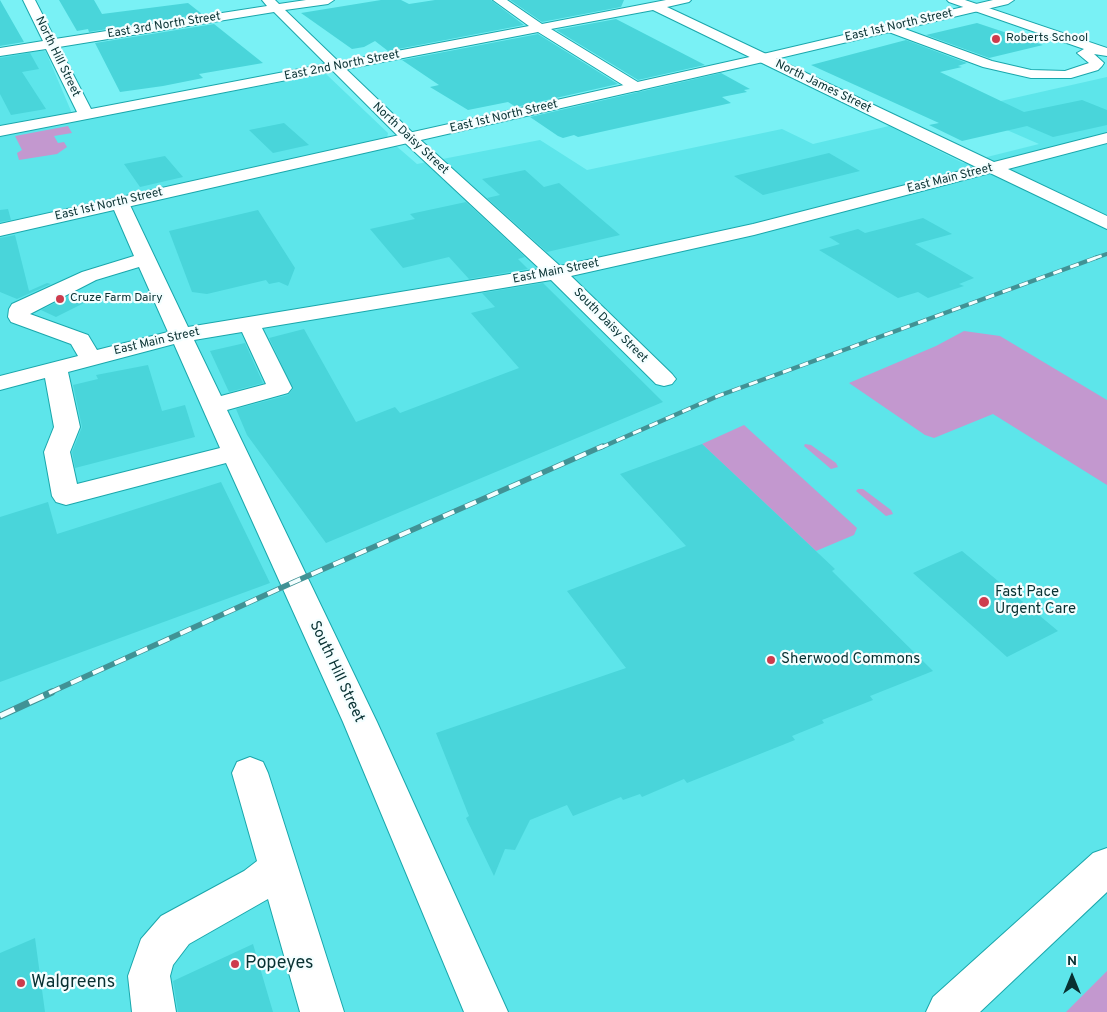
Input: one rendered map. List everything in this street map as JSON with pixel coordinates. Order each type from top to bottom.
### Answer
[{"type":"street","name":"North Hill Street","points":[[29,0],[86,115]]},
{"type":"street","name":"East 3rd North Street","points":[[0,52],[272,4],[328,0]]},
{"type":"street","points":[[500,0],[540,28],[636,87]]},
{"type":"street","name":"East 2nd North Street","points":[[0,131],[685,0]]},
{"type":"street","points":[[952,0],[1102,51]]},
{"type":"street","name":"East 1st North Street","points":[[0,230],[636,87],[1008,0]]},
{"type":"street","name":"North Daisy Street","points":[[272,4],[409,138],[556,273]]},
{"type":"street","name":"North James Street","points":[[655,6],[1107,223]]},
{"type":"street","points":[[890,28],[988,64],[1030,74],[1066,75],[1093,67],[1097,63],[1085,55],[1084,52],[1102,51]]},
{"type":"street","name":"East Main Street","points":[[0,383],[182,335],[556,273],[754,229],[1107,138]]},
{"type":"street","points":[[120,203],[182,335]]},
{"type":"street","points":[[91,359],[80,340],[24,320],[19,317],[20,309],[107,269],[146,259]]},
{"type":"street","name":"South Daisy Street","points":[[556,273],[664,379]]},
{"type":"street","points":[[213,406],[280,388],[249,324]]},
{"type":"street","name":"South Hill Street","points":[[182,335],[234,453],[360,722],[486,1012]]},
{"type":"street","points":[[55,368],[67,427],[56,452],[66,496],[234,453]]},
{"type":"street","points":[[250,773],[322,1012]]},
{"type":"street","points":[[948,1012],[1107,866]]},
{"type":"street","points":[[154,1012],[149,976],[156,954],[174,930],[258,884],[278,869]]},
{"type":"shaded area","points":[[43,50],[46,52],[74,121],[326,74],[388,133],[387,138],[417,164],[540,140],[587,170],[782,129],[813,144],[889,126],[963,163],[1039,144],[961,110],[1107,77],[1107,1012],[0,1012],[0,57]]},
{"type":"shaded area","points":[[68,126],[72,133],[54,136],[58,143],[64,142],[67,147],[57,154],[19,160],[17,153],[22,150],[15,136]]},
{"type":"shaded area","points":[[964,331],[1000,336],[1107,400],[1107,485],[993,414],[934,438],[925,435],[849,383],[936,346]]},
{"type":"shaded area","points":[[744,425],[857,528],[854,535],[816,551],[702,444]]},
{"type":"shaded area","points":[[805,444],[811,445],[836,463],[838,467],[831,469],[804,446]]},
{"type":"shaded area","points":[[863,489],[891,510],[893,514],[886,516],[856,491]]},
{"type":"shaded area","points":[[1107,971],[1107,1012],[1066,1012]]},
{"type":"building","points":[[0,0],[24,42],[0,46]]},
{"type":"building","points":[[59,0],[94,0],[102,14],[188,3],[202,14],[89,32],[88,29],[77,31]]},
{"type":"building","points":[[381,0],[401,0],[409,4],[435,0],[491,0],[524,25],[388,51],[375,41],[364,47],[352,49],[301,13]]},
{"type":"building","points":[[510,0],[624,0],[621,7],[542,22]]},
{"type":"building","points":[[616,19],[705,65],[638,80],[556,30]]},
{"type":"building","name":"Roberts School","points":[[977,23],[1043,45],[989,58],[926,35]]},
{"type":"building","points":[[214,24],[263,63],[199,74],[203,78],[120,92],[95,43]]},
{"type":"building","points":[[538,34],[618,84],[516,107],[508,102],[468,110],[430,87],[439,85],[402,60]]},
{"type":"building","points":[[906,40],[967,63],[958,66],[962,67],[940,72],[1024,112],[1082,100],[1107,110],[1107,125],[1053,137],[1027,126],[962,141],[929,125],[939,123],[811,65]]},
{"type":"building","points":[[30,53],[39,69],[22,72],[46,109],[11,115],[0,94],[0,58]]},
{"type":"building","points":[[721,73],[750,89],[744,90],[747,92],[722,97],[731,103],[578,137],[574,135],[563,138],[558,136],[530,117]]},
{"type":"building","points":[[284,123],[309,145],[273,153],[249,130]]},
{"type":"building","points":[[829,153],[860,171],[763,195],[734,176]]},
{"type":"building","points":[[165,156],[183,177],[140,187],[124,164]]},
{"type":"building","points":[[525,170],[544,187],[559,183],[620,235],[547,252],[487,198],[500,195],[482,179]]},
{"type":"building","points":[[466,202],[525,257],[518,259],[528,269],[469,279],[449,257],[403,268],[370,229],[415,219],[410,214]]},
{"type":"building","points":[[8,209],[11,220],[0,222],[0,210]]},
{"type":"building","points":[[258,210],[295,268],[288,286],[279,282],[269,284],[266,280],[207,294],[192,292],[169,231]]},
{"type":"building","points":[[923,218],[952,234],[915,244],[974,278],[959,284],[964,286],[928,298],[918,292],[898,298],[819,250],[840,244],[829,237],[858,229],[865,233]]},
{"type":"building","points":[[15,235],[29,291],[47,283],[51,284],[17,299],[0,292],[0,238]]},
{"type":"building","points":[[543,283],[663,402],[326,543],[247,435],[236,409],[288,395],[293,389],[269,338],[304,329],[356,422],[395,407],[400,413],[519,368],[471,313],[495,307],[482,293]]},
{"type":"building","points":[[73,294],[88,301],[56,317],[41,310]]},
{"type":"building","points":[[245,343],[263,383],[229,392],[210,351]]},
{"type":"building","points":[[148,365],[162,411],[185,405],[195,437],[75,468],[72,452],[82,427],[73,385],[98,379],[96,375]]},
{"type":"building","name":"Sherwood Commons","points":[[702,444],[835,569],[832,571],[933,671],[870,696],[873,700],[822,720],[824,723],[792,736],[795,740],[687,783],[684,779],[642,797],[640,794],[623,800],[621,797],[573,816],[567,805],[530,820],[515,850],[505,849],[494,876],[466,818],[469,816],[436,733],[626,668],[567,591],[686,546],[620,474]]},
{"type":"building","points":[[221,482],[270,583],[0,682],[0,517],[48,502],[57,534]]},
{"type":"building","name":"Fast Pace Urgent Care","points":[[962,551],[1058,631],[1007,657],[913,573]]},
{"type":"building","name":"Walgreens","points":[[35,938],[45,1012],[0,1012],[0,953]]},
{"type":"building","name":"Popeyes","points":[[253,944],[273,1012],[178,1012],[173,981]]},
{"type":"railway","points":[[1098,257],[1107,254]]},
{"type":"railway","points":[[600,448],[718,396],[1098,257]]},
{"type":"railway","points":[[49,693],[294,582],[603,446]]},
{"type":"railway","points":[[0,716],[52,692]]},
{"type":"place","name":"Roberts School","points":[[996,39]]},
{"type":"place","name":"Cruze Farm Dairy","points":[[60,299]]},
{"type":"place","name":"Fast Pace Urgent Care","points":[[984,602]]},
{"type":"place","name":"Sherwood Commons","points":[[771,660]]},
{"type":"place","name":"Popeyes","points":[[235,964]]},
{"type":"place","name":"Walgreens","points":[[21,983]]}]
